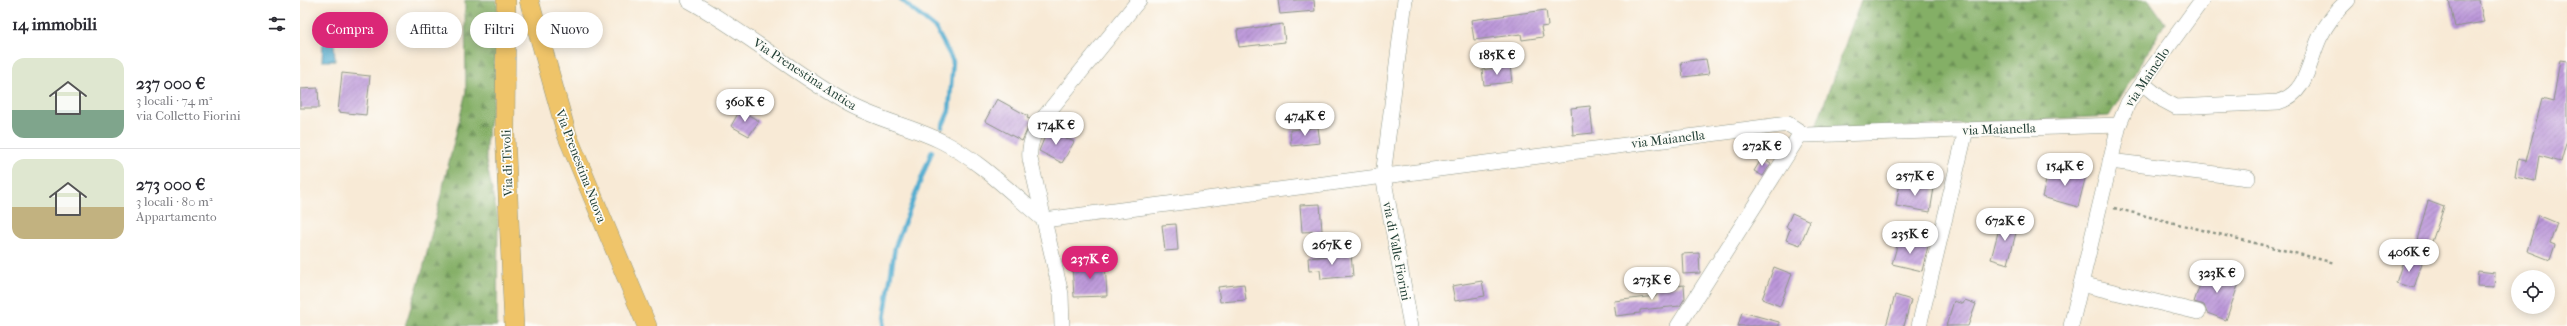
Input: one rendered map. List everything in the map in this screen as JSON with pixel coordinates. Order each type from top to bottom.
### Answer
[{"type":"main road","name":"Via di Tivoli","points":[[506,0],[506,133],[514,326]]},
{"type":"main road","name":"Via Prenestina Nuova","points":[[529,0],[567,135],[647,326]]},
{"type":"street","name":"Via Prenestina Antica","points":[[688,0],[733,27],[845,102],[871,115],[931,136],[956,150],[1044,220]]},
{"type":"street","points":[[1062,326],[1061,294],[1029,154],[1034,134],[1044,116],[1139,0]]},
{"type":"street","name":"via di Valle Fiorini","points":[[1406,0],[1383,176],[1412,326]]},
{"type":"street","name":"via Mainello","points":[[2071,326],[2119,125],[2128,103],[2202,0]]},
{"type":"street","points":[[2142,83],[2168,104],[2185,108],[2278,102],[2288,99],[2296,93],[2303,84],[2326,26],[2337,11],[2348,0]]},
{"type":"street","name":"via Maianella","points":[[1044,220],[1788,124],[1795,127],[1801,133],[2119,125]]},
{"type":"street","points":[[1919,326],[1966,130]]},
{"type":"street","points":[[1678,326],[1801,133]]},
{"type":"street","points":[[2110,161],[2248,178]]},
{"type":"street","points":[[2081,284],[2198,312]]},
{"type":"path","points":[[2100,204],[2334,263]]},
{"type":"green space","points":[[465,0],[497,0],[498,12],[470,12],[470,48],[498,48],[494,64],[496,86],[486,143],[486,161],[498,219],[497,326],[405,326],[423,269],[466,92]]},
{"type":"green space","points":[[1861,0],[2149,0],[2165,23],[2109,116],[1814,132]]},
{"type":"water","points":[[323,48],[334,48],[335,61],[322,61]]},
{"type":"building","points":[[1278,0],[1314,0],[1315,11],[1280,14]]},
{"type":"building","points":[[2449,0],[2479,0],[2484,22],[2455,27]]},
{"type":"building","points":[[1546,10],[1548,26],[1541,27],[1543,37],[1522,40],[1521,34],[1474,40],[1471,20]]},
{"type":"building","points":[[1283,24],[1285,42],[1239,47],[1237,30]]},
{"type":"building","points":[[1706,59],[1709,74],[1683,77],[1681,62]]},
{"type":"building","points":[[2560,60],[2567,61],[2567,140],[2561,162],[2539,156],[2535,181],[2515,177],[2518,159],[2526,161],[2542,99],[2553,102]]},
{"type":"building","points":[[1510,66],[1512,82],[1484,85],[1482,70]]},
{"type":"building","points":[[342,73],[370,76],[366,115],[338,112]]},
{"type":"building","points":[[318,88],[319,108],[300,108],[300,89]]},
{"type":"building","points":[[997,99],[1028,116],[1027,118],[1032,120],[1022,141],[985,121]]},
{"type":"building","points":[[1590,106],[1593,133],[1573,135],[1571,108]]},
{"type":"building","points":[[740,110],[759,121],[749,136],[731,126]]},
{"type":"building","points":[[1318,127],[1320,143],[1291,146],[1290,130]]},
{"type":"building","points":[[1048,129],[1074,142],[1062,163],[1039,151]]},
{"type":"building","points":[[1762,158],[1771,163],[1763,176],[1754,171]]},
{"type":"building","points":[[2054,167],[2086,175],[2078,207],[2042,197],[2047,177],[2051,178]]},
{"type":"building","points":[[1900,182],[1934,188],[1930,212],[1896,206]]},
{"type":"building","points":[[2428,201],[2444,207],[2425,262],[2412,258]]},
{"type":"building","points":[[1320,204],[1322,231],[1302,232],[1300,205]]},
{"type":"building","points":[[1792,213],[1810,221],[1800,245],[1786,240],[1790,229],[1786,227]]},
{"type":"building","points":[[2538,215],[2557,223],[2550,243],[2555,245],[2550,260],[2527,251]]},
{"type":"building","points":[[2001,221],[2018,225],[2008,264],[1991,259]]},
{"type":"building","points":[[1176,224],[1178,250],[1165,251],[1162,225]]},
{"type":"building","points":[[1899,239],[1928,246],[1922,271],[1892,264]]},
{"type":"building","points":[[1699,253],[1700,273],[1683,274],[1682,254]]},
{"type":"building","points":[[1351,254],[1353,276],[1321,279],[1320,270],[1309,271],[1308,258]]},
{"type":"building","points":[[2404,258],[2422,263],[2414,288],[2396,283]]},
{"type":"building","points":[[1105,262],[1107,296],[1074,297],[1072,264]]},
{"type":"building","points":[[1774,267],[1792,274],[1780,306],[1762,299]]},
{"type":"building","points":[[2478,271],[2495,273],[2494,287],[2477,286]]},
{"type":"building","points":[[2219,272],[2240,280],[2226,320],[2207,313],[2204,305],[2194,302],[2204,273],[2217,278]]},
{"type":"building","points":[[1482,281],[1485,296],[1455,301],[1452,286]]},
{"type":"building","points":[[1244,284],[1246,300],[1220,302],[1218,287]]},
{"type":"building","points":[[1684,285],[1685,298],[1680,306],[1640,310],[1640,313],[1616,316],[1614,301],[1656,296],[1655,289]]},
{"type":"building","points":[[1895,295],[1911,300],[1904,326],[1886,326]]},
{"type":"building","points":[[1965,300],[1976,304],[1968,326],[1946,326],[1954,301],[1963,304]]},
{"type":"building","points":[[1742,312],[1779,322],[1779,326],[1738,326]]},
{"type":"waterway","points":[[901,0],[936,29],[953,61],[949,111],[942,127]]},
{"type":"waterway","points":[[883,326],[895,247],[932,151]]}]
